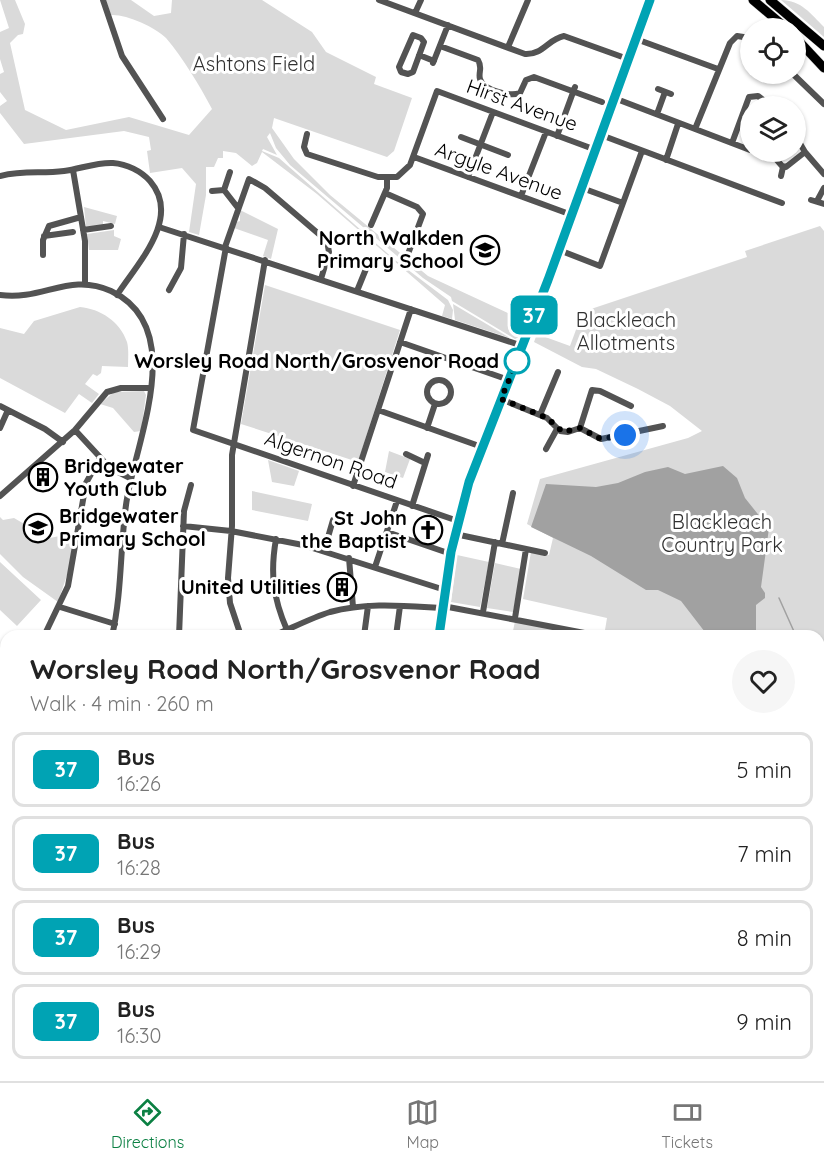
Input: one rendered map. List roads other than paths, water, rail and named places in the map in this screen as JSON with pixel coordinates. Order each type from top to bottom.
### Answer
[{"type":"highway","points":[[753,0],[774,18]]},
{"type":"highway","points":[[770,0],[824,46]]},
{"type":"highway","points":[[789,16],[824,50]]},
{"type":"highway","points":[[806,49],[824,68]]},
{"type":"main road","points":[[441,630],[455,534],[482,447],[559,250],[650,0]]},
{"type":"street","points":[[103,0],[122,56],[163,119]]},
{"type":"street","points":[[379,0],[507,47],[534,54],[564,36],[628,59]]},
{"type":"street","points":[[415,13],[421,0]]},
{"type":"street","points":[[507,47],[528,0]]},
{"type":"street","points":[[419,55],[434,62],[448,25]]},
{"type":"street","points":[[413,35],[423,40],[419,55],[411,74],[400,71],[413,35]]},
{"type":"street","points":[[695,129],[717,69],[733,39],[740,36]]},
{"type":"street","points":[[636,39],[717,69]]},
{"type":"street","points":[[440,46],[475,58],[481,66],[482,83],[510,95],[520,93],[526,80],[534,77],[574,89],[602,102]]},
{"type":"street","points":[[804,84],[824,104]]},
{"type":"street","points":[[557,136],[574,89]]},
{"type":"street","name":"Hirst Avenue","points":[[414,157],[437,91],[596,150]]},
{"type":"street","points":[[657,114],[665,92]]},
{"type":"street","points":[[614,98],[740,146]]},
{"type":"street","points":[[468,177],[493,112]]},
{"type":"street","points":[[732,143],[740,121]]},
{"type":"street","points":[[666,159],[678,124]]},
{"type":"street","points":[[521,196],[546,132]]},
{"type":"street","points":[[601,135],[782,203]]},
{"type":"street","points":[[305,137],[304,150],[309,155],[387,179],[404,173],[414,157]]},
{"type":"street","points":[[461,137],[508,154]]},
{"type":"street","points":[[559,250],[600,266],[642,150]]},
{"type":"street","points":[[806,153],[824,174]]},
{"type":"street","name":"Argyle Avenue","points":[[414,157],[572,215]]},
{"type":"street","points":[[779,162],[783,167]]},
{"type":"street","points":[[783,167],[791,166],[795,162]]},
{"type":"street","points":[[0,176],[29,170],[73,170],[113,163],[132,168],[144,175],[157,193],[161,216],[159,227],[117,295]]},
{"type":"street","points":[[781,176],[783,167]]},
{"type":"street","points":[[73,170],[84,230],[85,284]]},
{"type":"street","points":[[224,190],[230,172]]},
{"type":"street","points":[[226,247],[249,178],[265,188],[327,241],[329,252],[321,279]]},
{"type":"street","points":[[371,222],[385,193],[387,179]]},
{"type":"street","points":[[582,188],[623,203]]},
{"type":"street","points":[[817,202],[824,188]]},
{"type":"street","points":[[212,191],[224,190]]},
{"type":"street","points":[[224,190],[238,208]]},
{"type":"street","points":[[385,193],[417,207],[423,214],[408,251]]},
{"type":"street","points":[[43,255],[44,226],[81,217]]},
{"type":"street","points":[[84,230],[107,225]]},
{"type":"street","points":[[159,227],[523,344]]},
{"type":"street","points":[[44,236],[66,231],[74,232]]},
{"type":"street","points":[[169,290],[175,284],[182,268],[184,234]]},
{"type":"street","name":"Algernon Road","points":[[226,247],[193,430],[458,522]]},
{"type":"street","points":[[239,630],[228,591],[233,444],[266,260]]},
{"type":"street","points":[[357,291],[368,264]]},
{"type":"street","points":[[0,295],[22,297],[63,285],[85,284],[117,295],[134,309],[149,335],[152,357],[145,433],[130,478],[124,517],[119,602],[114,630]]},
{"type":"street","points":[[353,486],[411,309]]},
{"type":"street","points":[[400,342],[509,380]]},
{"type":"street","points":[[540,414],[557,372]]},
{"type":"street","points":[[435,379],[451,386],[446,401],[443,404],[435,404],[427,398],[432,381],[435,379]]},
{"type":"street","points":[[0,496],[63,442],[107,392],[121,388],[150,388]]},
{"type":"street","points":[[580,428],[591,388],[622,404],[631,406]]},
{"type":"street","points":[[501,399],[550,419],[557,429],[568,432],[580,428],[601,439],[644,431],[653,424],[663,426]]},
{"type":"street","points":[[427,428],[435,404]]},
{"type":"street","points":[[0,406],[49,430],[63,442]]},
{"type":"street","points":[[0,428],[8,410]]},
{"type":"street","points":[[378,410],[482,447]]},
{"type":"street","points":[[546,450],[557,429]]},
{"type":"street","points":[[75,430],[113,471],[130,478]]},
{"type":"street","points":[[409,452],[425,463]]},
{"type":"street","points":[[412,506],[428,455]]},
{"type":"street","points":[[47,630],[60,607],[72,572],[86,483],[100,458]]},
{"type":"street","points":[[179,630],[184,511],[191,485]]},
{"type":"street","points":[[483,612],[508,503],[513,493]]},
{"type":"street","points":[[375,567],[397,501]]},
{"type":"street","points":[[324,550],[333,520]]},
{"type":"street","points":[[183,526],[276,538],[324,550],[445,590]]},
{"type":"street","points":[[387,532],[451,554]]},
{"type":"street","points":[[455,534],[545,553]]},
{"type":"street","points":[[276,538],[272,581],[277,604],[287,630],[323,614],[368,606],[443,607],[483,612],[569,630]]},
{"type":"street","points":[[515,618],[526,549]]},
{"type":"street","points":[[349,558],[353,607]]},
{"type":"street","points":[[365,630],[368,606]]},
{"type":"street","points":[[398,630],[400,606]]},
{"type":"street","points":[[60,607],[115,624]]},
{"type":"waterway","points":[[779,598],[793,630]]},
{"type":"place","name":"North Walkden Primary School","points":[[485,250]]},
{"type":"place","name":"Worsley Road North/Grosvenor Road","points":[[517,361]]},
{"type":"place","name":"Bridgewater Youth Club","points":[[43,477]]},
{"type":"place","name":"Bridgewater Primary School","points":[[38,528]]},
{"type":"place","name":"St John the Baptist","points":[[428,530]]},
{"type":"place","name":"United Utilities","points":[[342,587]]},
{"type":"park label","name":"Ashtons Field","points":[[254,64]]},
{"type":"park label","name":"Blackleach Allotments","points":[[626,332]]},
{"type":"park label","name":"Blackleach Country Park","points":[[722,534]]}]
